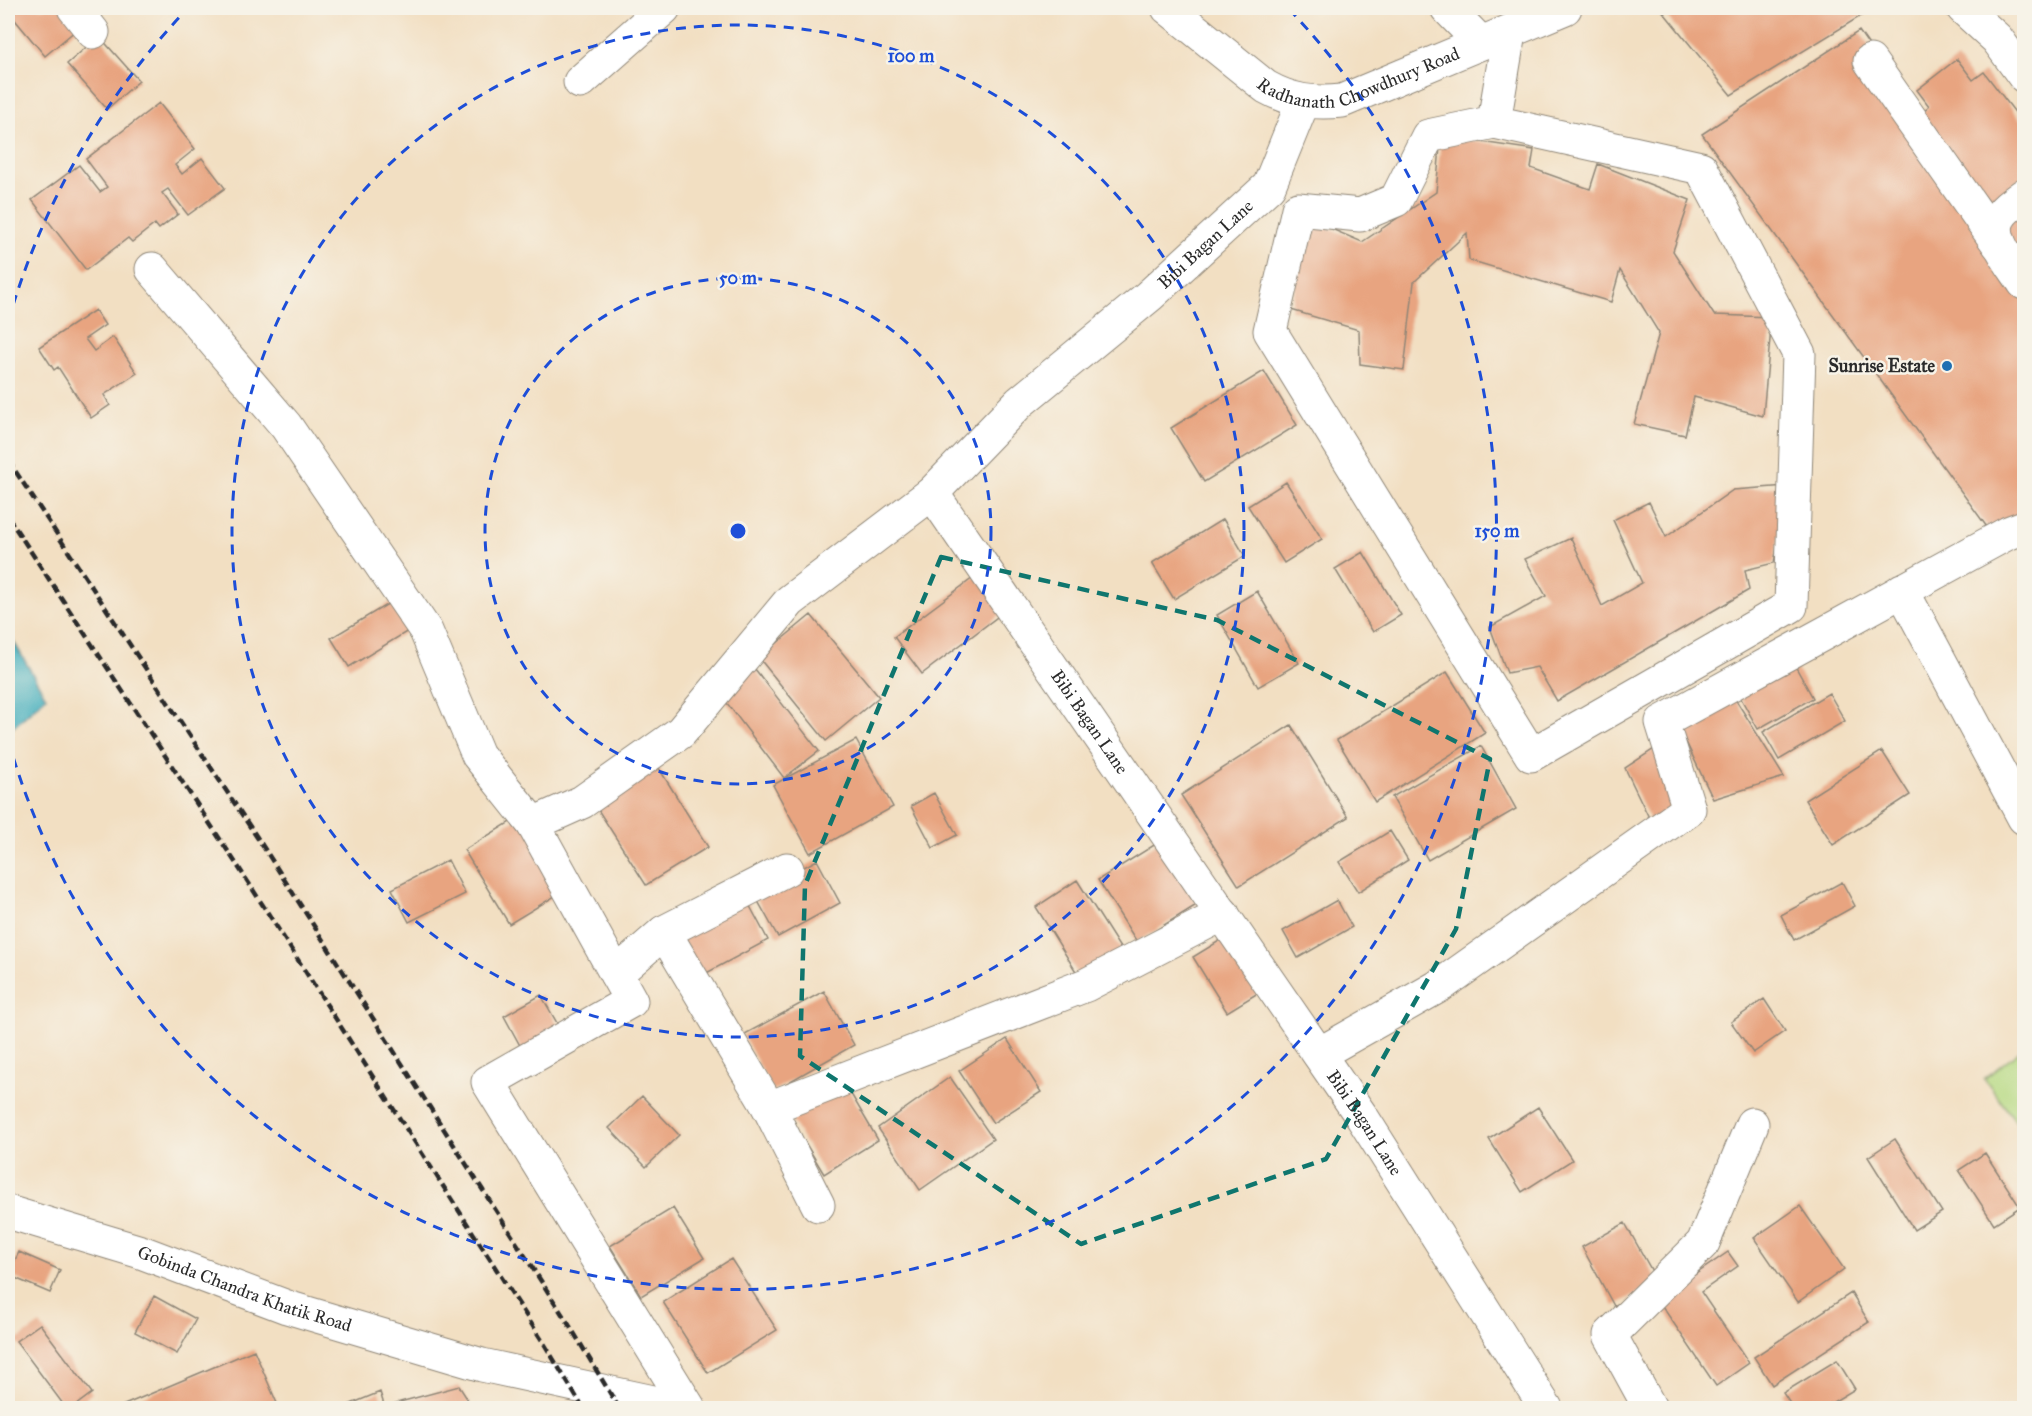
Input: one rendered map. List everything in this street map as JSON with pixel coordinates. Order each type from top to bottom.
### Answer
[{"type":"street","points":[[580,82],[664,8]]},
{"type":"street","name":"Radhanath Chowdhury Road","points":[[1168,8],[1266,87],[1281,96],[1303,102],[1324,103],[1342,101],[1565,8]]},
{"type":"street","points":[[1447,8],[1495,38],[1494,122]]},
{"type":"street","points":[[1971,10],[2025,76]]},
{"type":"street","points":[[1870,61],[2025,283]]},
{"type":"street","name":"Bibi Bagan Lane","points":[[1303,102],[1269,186],[1149,296],[1020,402],[932,493],[1362,1117],[1546,1408]]},
{"type":"street","points":[[1494,122],[1701,168],[1799,354],[1791,606],[1531,755],[1270,331],[1298,209],[1360,214],[1396,200],[1428,136],[1494,122]]},
{"type":"street","points":[[1999,245],[1997,228],[1999,218],[2025,195]]},
{"type":"street","points":[[152,269],[292,436],[426,631],[478,755],[533,824],[631,1000],[488,1082],[688,1408]]},
{"type":"street","points":[[533,824],[582,802],[681,732],[790,601],[932,493]]},
{"type":"street","points":[[1319,1054],[1441,985],[1689,809],[1662,722],[2008,532],[2025,527]]},
{"type":"street","points":[[1902,590],[2025,818]]},
{"type":"street","points":[[616,974],[664,932],[787,869]]},
{"type":"street","points":[[770,1108],[1086,985],[1223,914]]},
{"type":"street","points":[[664,932],[770,1108],[818,1205]]},
{"type":"street","points":[[1650,1408],[1610,1335],[1703,1244],[1752,1124]]},
{"type":"street","name":"Gobinda Chandra Khatik Road","points":[[8,1212],[141,1252],[288,1307],[482,1365],[681,1408]]},
{"type":"highlighted area","points":[[941,557],[1217,620],[1490,759],[1456,929],[1326,1159],[1081,1244],[800,1056],[805,885]]},
{"type":"green space","points":[[2024,1047],[2024,1132],[1984,1079]]},
{"type":"water","points":[[8,632],[46,697],[8,732]]},
{"type":"building","points":[[20,8],[67,8],[82,25],[45,56],[11,15]]},
{"type":"building","points":[[1660,8],[1874,8],[1731,95]]},
{"type":"building","name":"Sunrise Estate","points":[[1859,31],[1985,211],[2024,182],[2024,520],[1992,534],[1702,134]]},
{"type":"building","points":[[99,36],[139,81],[107,109],[67,64]]},
{"type":"building","points":[[1957,59],[1973,80],[1984,72],[2024,124],[2024,176],[1990,203],[1921,113],[1929,106],[1917,90]]},
{"type":"building","points":[[159,103],[195,149],[175,165],[182,174],[202,158],[225,188],[188,215],[168,189],[162,193],[178,214],[159,229],[155,224],[132,242],[128,238],[86,270],[32,200],[79,165],[100,192],[107,187],[86,159]]},
{"type":"building","points":[[1441,136],[1534,150],[1531,168],[1590,189],[1598,164],[1690,200],[1673,251],[1714,315],[1772,317],[1763,416],[1694,397],[1685,435],[1634,424],[1659,333],[1620,270],[1611,302],[1469,260],[1467,233],[1414,282],[1404,370],[1360,364],[1359,330],[1291,310],[1308,219],[1362,242],[1436,192]]},
{"type":"building","points":[[95,310],[105,325],[85,339],[94,351],[113,337],[137,373],[104,395],[110,405],[91,418],[58,367],[54,370],[39,347]]},
{"type":"building","points":[[1264,371],[1297,425],[1204,482],[1171,428]]},
{"type":"building","points":[[1286,482],[1322,539],[1284,563],[1248,506]]},
{"type":"building","points":[[1788,486],[1774,563],[1745,570],[1749,590],[1557,701],[1537,667],[1507,673],[1490,627],[1546,596],[1525,559],[1571,538],[1602,606],[1642,583],[1613,520],[1649,502],[1666,537],[1733,490]]},
{"type":"building","points":[[1223,519],[1245,556],[1174,599],[1152,563]]},
{"type":"building","points":[[1363,552],[1401,615],[1373,632],[1335,569]]},
{"type":"building","points":[[977,575],[1005,611],[922,674],[894,637]]},
{"type":"building","points":[[1257,591],[1299,663],[1258,687],[1217,615]]},
{"type":"building","points":[[396,599],[413,628],[349,667],[331,638]]},
{"type":"building","points":[[811,615],[879,697],[826,741],[759,658]]},
{"type":"building","points":[[1789,655],[1813,698],[1758,729],[1734,686]]},
{"type":"building","points":[[751,664],[819,751],[784,778],[717,690]]},
{"type":"building","points":[[1447,672],[1485,733],[1375,802],[1337,740]]},
{"type":"building","points":[[1829,693],[1845,721],[1779,760],[1763,732]]},
{"type":"building","points":[[1734,697],[1784,777],[1713,799],[1678,725]]},
{"type":"building","points":[[1291,725],[1348,817],[1239,886],[1181,795]]},
{"type":"building","points":[[856,740],[893,807],[810,853],[773,785]]},
{"type":"building","points":[[1481,746],[1516,809],[1428,860],[1392,797]]},
{"type":"building","points":[[1657,747],[1682,806],[1653,826],[1625,768]]},
{"type":"building","points":[[1882,751],[1910,795],[1833,845],[1805,800]]},
{"type":"building","points":[[655,762],[708,847],[646,885],[593,802]]},
{"type":"building","points":[[934,793],[957,835],[933,848],[911,806]]},
{"type":"building","points":[[520,816],[565,890],[509,924],[464,850]]},
{"type":"building","points":[[1390,831],[1408,860],[1358,892],[1339,862]]},
{"type":"building","points":[[1159,842],[1198,904],[1137,942],[1098,880]]},
{"type":"building","points":[[448,860],[465,894],[409,922],[392,889]]},
{"type":"building","points":[[817,860],[840,903],[778,937],[754,894]]},
{"type":"building","points":[[1077,880],[1122,951],[1080,978],[1036,907]]},
{"type":"building","points":[[1842,882],[1855,906],[1794,940],[1781,915]]},
{"type":"building","points":[[744,895],[768,940],[701,976],[677,932]]},
{"type":"building","points":[[1337,900],[1352,927],[1298,958],[1283,931]]},
{"type":"building","points":[[1224,938],[1258,993],[1227,1012],[1193,957]]},
{"type":"building","points":[[824,991],[854,1045],[773,1091],[743,1035]]},
{"type":"building","points":[[541,995],[561,1030],[523,1051],[504,1016]]},
{"type":"building","points":[[1764,999],[1785,1031],[1753,1053],[1731,1022]]},
{"type":"building","points":[[1007,1039],[1041,1092],[993,1123],[959,1071]]},
{"type":"building","points":[[950,1077],[993,1139],[920,1190],[878,1128]]},
{"type":"building","points":[[844,1082],[878,1140],[824,1174],[789,1116]]},
{"type":"building","points":[[642,1096],[679,1135],[646,1167],[609,1128]]},
{"type":"building","points":[[1538,1107],[1572,1160],[1522,1192],[1489,1139]]},
{"type":"building","points":[[1895,1139],[1942,1212],[1914,1230],[1868,1157]]},
{"type":"building","points":[[1985,1153],[2020,1207],[1994,1224],[1959,1170]]},
{"type":"building","points":[[1800,1206],[1844,1269],[1798,1302],[1754,1238]]},
{"type":"building","points":[[673,1208],[704,1258],[641,1296],[610,1246]]},
{"type":"building","points":[[1625,1223],[1658,1282],[1614,1306],[1582,1247]]},
{"type":"building","points":[[19,1252],[60,1270],[50,1293],[8,1275]]},
{"type":"building","points":[[1728,1252],[1738,1266],[1701,1292],[1749,1363],[1716,1386],[1658,1300]]},
{"type":"building","points":[[731,1259],[777,1330],[708,1373],[663,1302]]},
{"type":"building","points":[[1851,1293],[1869,1322],[1772,1385],[1754,1357]]},
{"type":"building","points":[[154,1296],[196,1319],[177,1354],[135,1332]]},
{"type":"building","points":[[40,1324],[92,1393],[72,1408],[66,1408],[16,1341]]},
{"type":"building","points":[[254,1350],[279,1408],[117,1408]]},
{"type":"building","points":[[1837,1360],[1855,1389],[1823,1408],[1793,1408],[1783,1393]]},
{"type":"building","points":[[459,1386],[473,1408],[391,1408],[389,1405]]},
{"type":"building","points":[[380,1392],[385,1408],[341,1408]]},
{"type":"railway","points":[[8,460],[266,851],[571,1328],[619,1408]]},
{"type":"railway","points":[[8,517],[239,868],[583,1408]]},
{"type":"place","name":"Sunrise Estate","points":[[1947,366]]}]
